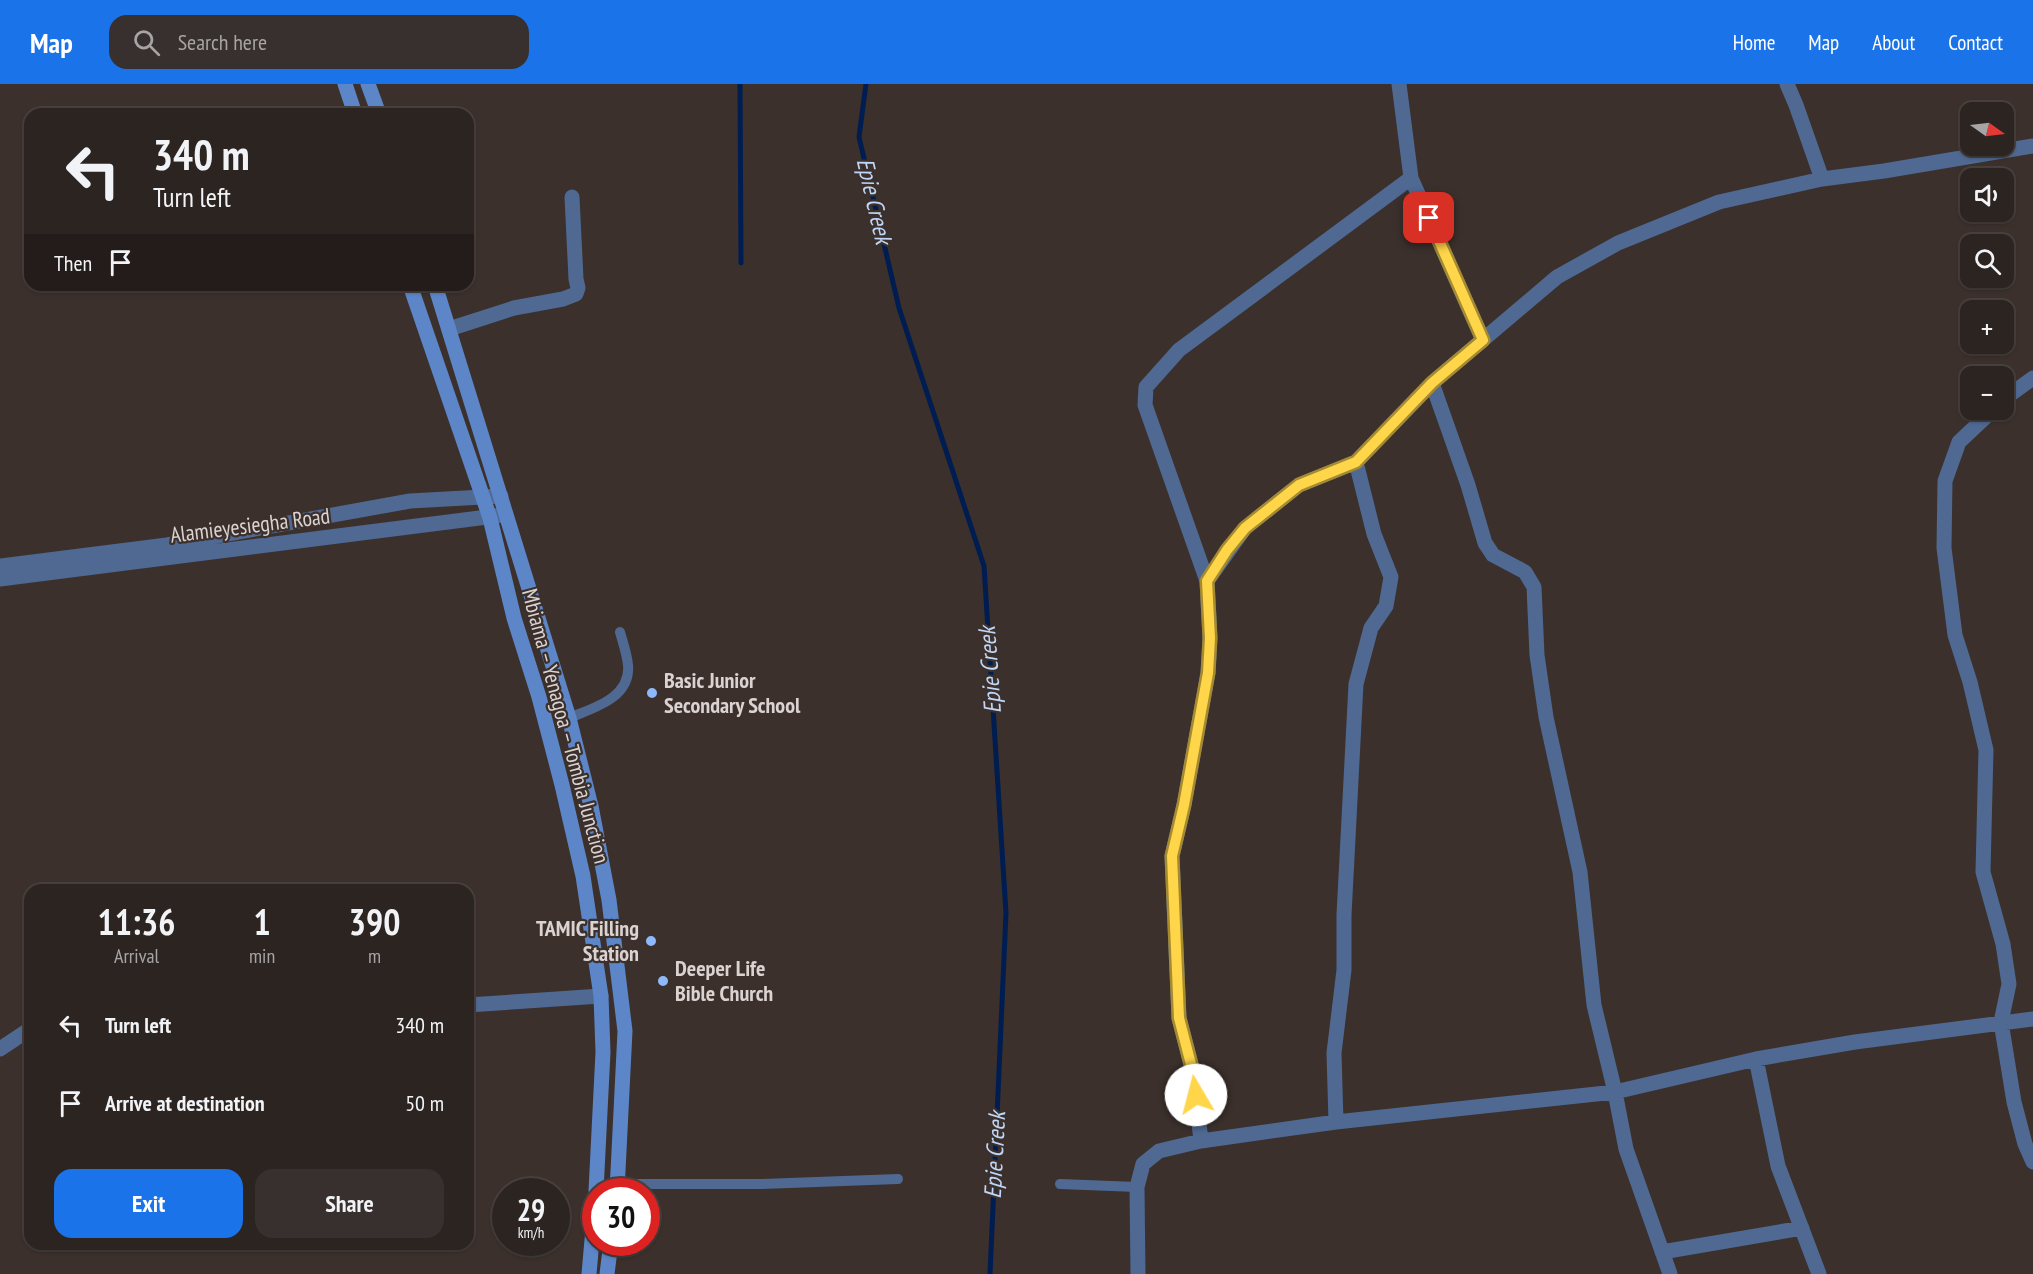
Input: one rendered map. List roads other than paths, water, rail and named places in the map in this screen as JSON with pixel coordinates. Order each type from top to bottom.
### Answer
[{"type":"main road","points":[[345,84],[353,108]]},
{"type":"main road","points":[[368,84],[377,108]]},
{"type":"main road","name":"Mbiama – Yenagoa – Tombia Junction","points":[[412,291],[490,518],[514,618],[539,696],[583,876],[601,996],[603,1052],[597,1178]]},
{"type":"main road","name":"Mbiama – Yenagoa – Tombia Junction","points":[[437,291],[569,718],[591,806],[609,900],[625,1031],[618,1178]]},
{"type":"main road","name":"Mbiama – Yenagoa – Tombia Junction","points":[[589,1274],[591,1256]]},
{"type":"main road","points":[[607,1274],[609,1256]]},
{"type":"street","points":[[1399,84],[1411,178],[1483,340]]},
{"type":"street","points":[[1787,84],[1822,179]]},
{"type":"street","points":[[1207,581],[1227,550],[1245,528],[1299,485],[1356,462],[1432,383],[1557,277],[1618,243],[1719,202],[1822,179],[2033,146]]},
{"type":"street","points":[[1201,1141],[1193,1072],[1179,1018],[1172,856],[1184,805],[1208,673],[1210,638],[1207,581],[1145,405],[1146,387],[1179,350],[1411,178]]},
{"type":"street","points":[[449,328],[514,308],[563,299],[576,294],[578,288],[572,197]]},
{"type":"street","points":[[2014,392],[2033,378]]},
{"type":"street","points":[[1432,383],[1468,485],[1485,543],[1493,555],[1525,572],[1533,587],[1537,656],[1545,706],[1580,872],[1594,1005],[1626,1149],[1670,1274]]},
{"type":"street","points":[[1982,420],[1959,442],[1945,482],[1944,548],[1955,635],[1970,682],[1986,750],[1983,872],[2003,944],[2009,984],[2001,1022],[2014,1102],[2025,1144],[2033,1162]]},
{"type":"street","points":[[1336,1122],[1334,1053],[1344,970],[1344,915],[1356,684],[1371,628],[1386,606],[1391,577],[1374,534],[1356,462]]},
{"type":"street","name":"Alamieyesiegha Road","points":[[0,566],[167,545],[410,501],[501,496]]},
{"type":"street","name":"Alamieyesiegha Road","points":[[0,579],[490,518],[506,514]]},
{"type":"street","points":[[474,1005],[601,996]]},
{"type":"street","points":[[1138,1274],[1137,1186],[1143,1164],[1159,1151],[1201,1141],[1336,1122],[1615,1092],[1756,1059],[1855,1042],[2033,1019]]},
{"type":"street","points":[[0,1049],[24,1033]]},
{"type":"street","points":[[1756,1059],[1778,1166],[1819,1274]]},
{"type":"street","points":[[1662,1252],[1802,1228]]},
{"type":"lane","points":[[569,718],[609,701],[624,686],[628,677],[628,665],[620,632]]},
{"type":"lane","points":[[660,1187],[898,1179]]},
{"type":"lane","points":[[1060,1184],[1137,1186]]},
{"type":"waterway","points":[[740,84],[741,263]]},
{"type":"waterway","name":"Epie Creek","points":[[866,84],[859,137],[899,308],[984,566],[1006,913],[990,1274]]},
{"type":"place","name":"Basic Junior Secondary School","points":[[652,693]]},
{"type":"place","name":"TAMIC Filling Station","points":[[651,941]]},
{"type":"place","name":"Deeper Life Bible Church","points":[[663,981]]}]
